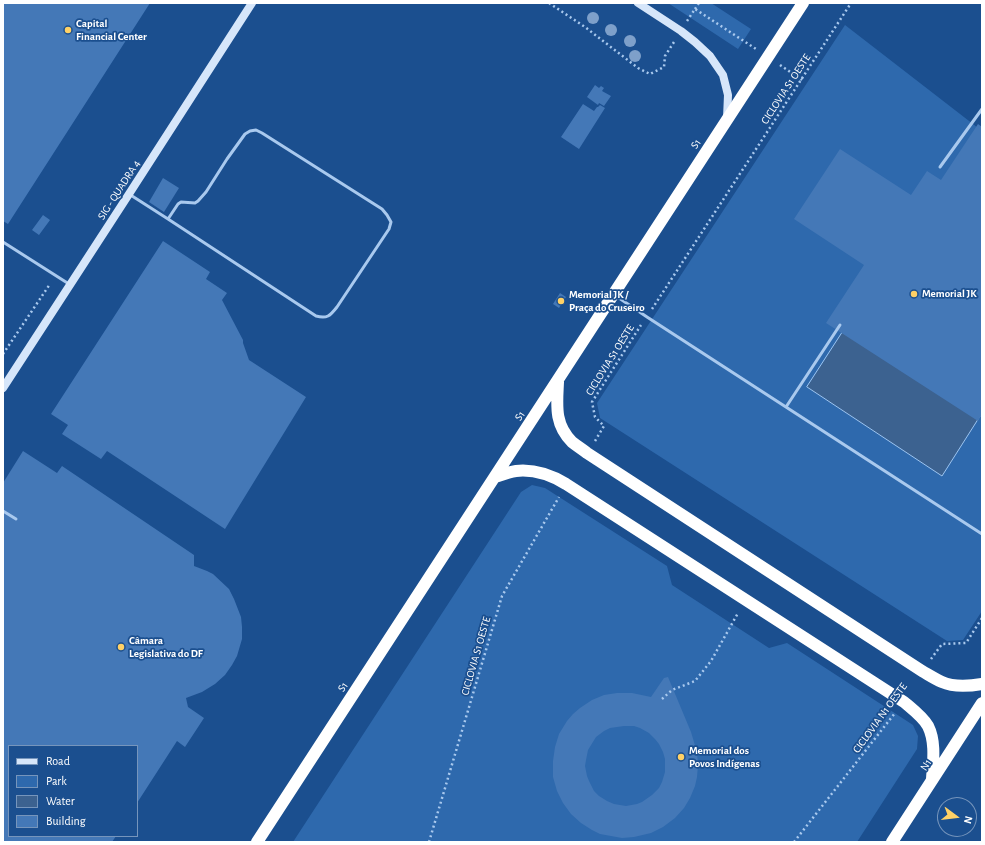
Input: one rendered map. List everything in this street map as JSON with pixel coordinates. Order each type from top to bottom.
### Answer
[{"type":"highway","name":"S1","points":[[257,842],[803,3]]},
{"type":"highway","points":[[558,381],[557,405],[559,421],[564,432],[572,441],[587,453],[922,671],[943,683],[959,686],[974,686],[982,684]]},
{"type":"highway","points":[[495,477],[515,471],[529,471],[554,477],[904,702],[928,725],[932,739],[934,756],[932,779]]},
{"type":"highway","name":"N1","points":[[892,842],[982,704]]},
{"type":"street","name":"SIG - QUADRA 4","points":[[3,388],[252,3]]},
{"type":"street","points":[[638,3],[681,31],[710,56],[723,75],[728,95],[726,120]]},
{"type":"lane","points":[[940,167],[982,109]]},
{"type":"lane","points":[[129,194],[316,316],[322,317],[327,317],[337,307],[386,234],[391,222],[388,215],[382,209],[256,130],[245,134],[206,192],[198,201],[195,203],[181,202],[168,219]]},
{"type":"lane","points":[[3,242],[70,285]]},
{"type":"lane","points":[[614,294],[647,317],[982,534]]},
{"type":"lane","points":[[786,407],[840,325]]},
{"type":"lane","points":[[3,511],[16,519]]},
{"type":"path","points":[[549,3],[585,27],[638,68],[650,74],[664,67],[665,56],[699,3]]},
{"type":"path","name":"CICLOVIA S1 OESTE","points":[[587,453],[604,426],[595,417],[592,402],[852,3]]},
{"type":"path","points":[[695,9],[802,80]]},
{"type":"path","points":[[3,354],[56,275]]},
{"type":"path","name":"CICLOVIA S1 OESTE","points":[[429,842],[502,596],[566,484]]},
{"type":"path","points":[[662,699],[672,690],[695,681],[711,661],[745,600]]},
{"type":"path","points":[[922,671],[942,644],[966,643],[982,618]]},
{"type":"path","name":"CICLOVIA N1 OESTE","points":[[794,842],[904,702]]},
{"type":"green space","points":[[668,3],[711,3],[751,29],[738,49]]},
{"type":"green space","points":[[845,25],[982,131],[982,611],[963,640],[947,641],[600,418],[597,403]]},
{"type":"green space","points":[[532,485],[545,488],[667,566],[672,585],[769,648],[787,643],[913,725],[918,736],[917,749],[857,842],[293,842],[521,492]]},
{"type":"water","points":[[879,276],[982,413],[942,476],[807,387]]},
{"type":"building","points":[[3,3],[150,3],[8,224],[3,221]]},
{"type":"building","points":[[595,85],[599,88],[601,86],[604,88],[602,91],[611,96],[604,106],[599,103],[598,105],[587,97]]},
{"type":"building","points":[[583,104],[594,111],[600,105],[605,108],[579,149],[561,137]]},
{"type":"building","name":"Memorial JK","points":[[978,124],[982,127],[982,414],[978,421],[826,323],[864,265],[794,219],[840,149],[911,195],[927,171],[941,180]]},
{"type":"building","points":[[163,178],[179,188],[164,212],[149,202]]},
{"type":"building","points":[[43,215],[50,220],[39,235],[32,230]]},
{"type":"building","points":[[163,241],[210,272],[206,279],[227,293],[222,300],[243,340],[249,360],[306,397],[225,529],[107,451],[101,459],[62,434],[68,425],[51,414]]},
{"type":"building","points":[[560,293],[566,297],[559,308],[553,304]]},
{"type":"building","name":"Câmara Legislativa do DF","points":[[23,451],[57,473],[62,466],[194,555],[194,566],[213,574],[229,589],[241,617],[242,639],[237,656],[232,665],[225,675],[215,684],[202,692],[186,698],[188,707],[204,718],[185,747],[177,741],[138,801],[138,745],[8,745],[8,837],[115,837],[112,842],[3,842],[3,483]]},
{"type":"building","name":"Memorial dos Povos Indígenas","points":[[668,677],[691,732],[697,752],[698,765],[695,786],[684,808],[675,818],[663,827],[651,833],[634,837],[622,838],[600,834],[581,823],[571,814],[557,791],[553,777],[553,761],[559,734],[573,714],[592,700],[604,695],[617,693],[632,693],[651,697],[664,678]],"holes":[[[634,726],[649,733],[659,744],[665,759],[665,772],[659,788],[642,802],[626,806],[614,804],[599,796],[594,791],[589,781],[585,766],[588,750],[596,737],[604,731],[610,728]]]},
{"type":"place","name":"Capital Financial Center","points":[[68,30]]},
{"type":"place","name":"Memorial JK","points":[[914,294]]},
{"type":"place","name":"Memorial JK / Praça do Cruseiro","points":[[561,301]]},
{"type":"place","name":"Câmara Legislativa do DF","points":[[121,647]]},
{"type":"place","name":"Memorial dos Povos Indígenas","points":[[681,757]]}]
